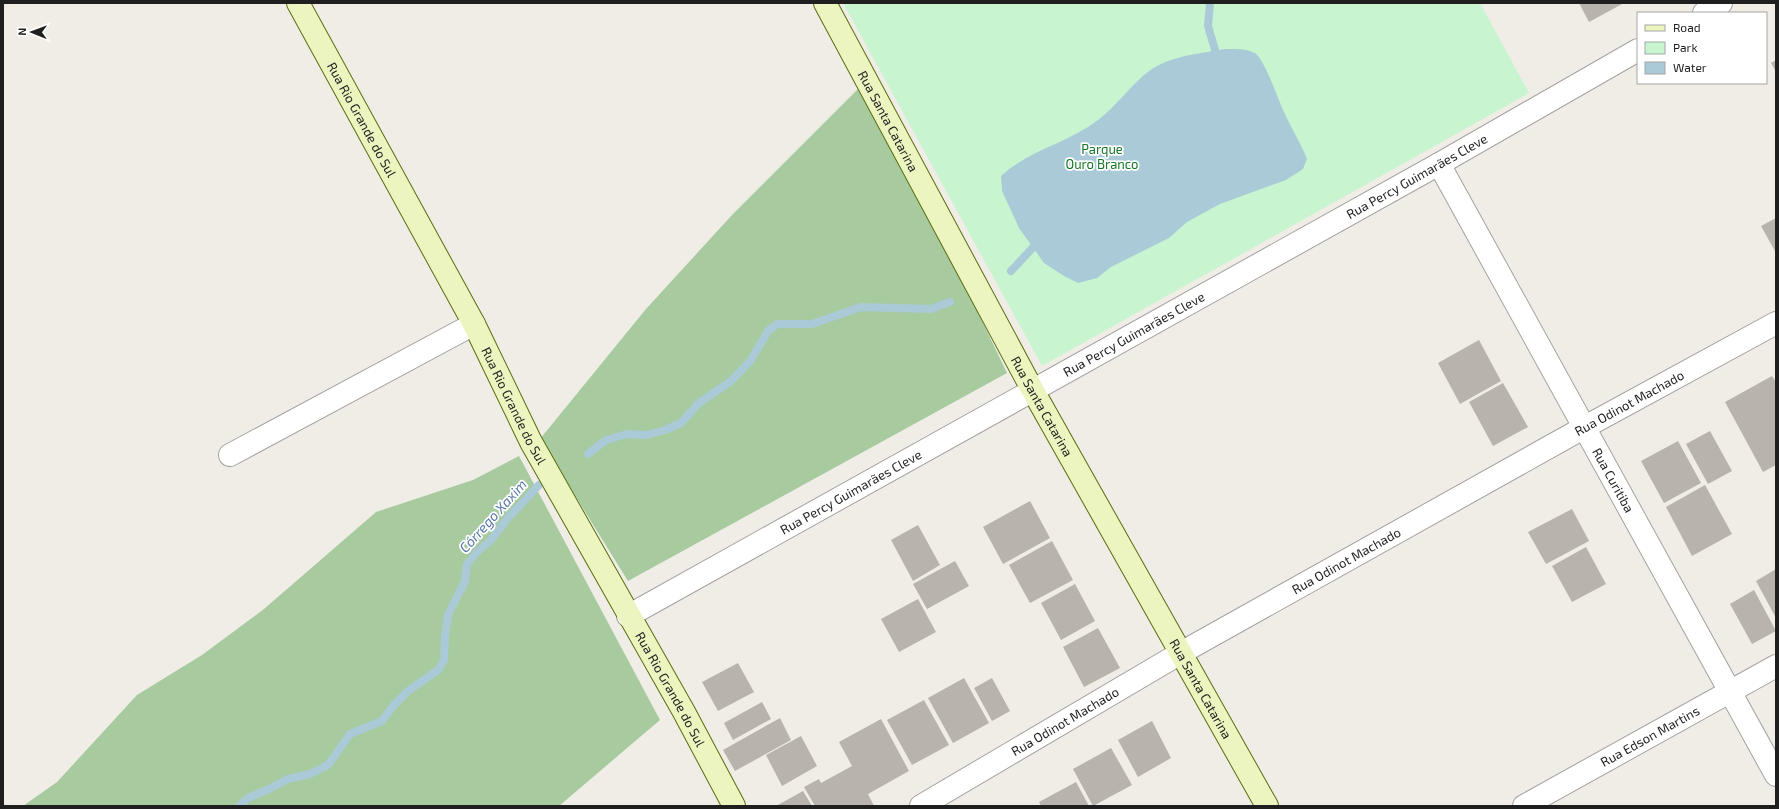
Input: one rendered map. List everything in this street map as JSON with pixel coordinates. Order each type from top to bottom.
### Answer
[{"type":"street","name":"Rua Rio Grande do Sul","points":[[298,3],[474,324],[531,442],[628,616],[684,712],[734,806]]},
{"type":"street","name":"Rua Santa Catarina","points":[[825,3],[1032,389],[1267,806]]},
{"type":"street","points":[[1706,12],[1721,3]]},
{"type":"street","name":"Rua Percy Guimarães Cleve","points":[[628,616],[1032,389],[1439,164],[1637,51]]},
{"type":"street","name":"Rua Curitiba","points":[[1439,164],[1776,775]]},
{"type":"street","name":"Rua Odinot Machado","points":[[921,806],[1180,654],[1585,427],[1776,323]]},
{"type":"street","points":[[230,455],[474,324]]},
{"type":"street","name":"Rua Edson Martins","points":[[1524,806],[1776,666]]},
{"type":"green space","name":"Parque Ouro Branco","points":[[843,3],[1480,3],[1529,93],[1042,366]]},
{"type":"green space","points":[[867,80],[1007,373],[628,581],[540,439],[646,309],[732,215]]},
{"type":"green space","points":[[519,456],[660,720],[559,806],[23,806],[57,782],[137,695],[202,655],[264,609],[376,512],[473,480]]},
{"type":"water","points":[[1224,49],[1248,50],[1255,53],[1259,57],[1307,159],[1303,169],[1286,180],[1220,204],[1187,222],[1169,238],[1111,267],[1097,278],[1078,283],[1044,263],[1019,228],[1002,191],[1001,176],[1012,167],[1036,153],[1074,135],[1098,120],[1138,80],[1152,69],[1182,57]]},
{"type":"building","points":[[1579,3],[1624,3],[1589,22]]},
{"type":"building","points":[[1776,60],[1776,72],[1771,63]]},
{"type":"building","points":[[1776,218],[1776,253],[1761,226]]},
{"type":"building","points":[[1479,340],[1501,381],[1460,404],[1438,363]]},
{"type":"building","points":[[1772,376],[1776,382],[1776,465],[1763,472],[1725,402]]},
{"type":"building","points":[[1503,383],[1528,427],[1493,446],[1469,402]]},
{"type":"building","points":[[1710,431],[1732,471],[1708,484],[1686,444]]},
{"type":"building","points":[[1678,441],[1701,483],[1664,503],[1641,461]]},
{"type":"building","points":[[1705,485],[1732,534],[1692,556],[1666,507]]},
{"type":"building","points":[[1030,501],[1050,538],[1003,564],[983,527]]},
{"type":"building","points":[[1572,509],[1589,541],[1546,564],[1528,532]]},
{"type":"building","points":[[918,525],[940,565],[913,581],[891,540]]},
{"type":"building","points":[[1052,541],[1073,580],[1030,603],[1009,565]]},
{"type":"building","points":[[1586,547],[1606,584],[1572,602],[1552,566]]},
{"type":"building","points":[[955,561],[969,586],[927,609],[913,584]]},
{"type":"building","points":[[1776,569],[1776,618],[1756,581]]},
{"type":"building","points":[[1075,584],[1095,621],[1061,640],[1041,603]]},
{"type":"building","points":[[1754,590],[1776,631],[1752,644],[1730,604]]},
{"type":"building","points":[[918,599],[936,632],[899,652],[881,619]]},
{"type":"building","points":[[1098,628],[1120,668],[1084,687],[1063,647]]},
{"type":"building","points":[[738,663],[754,692],[718,711],[702,682]]},
{"type":"building","points":[[964,678],[989,723],[953,743],[928,698]]},
{"type":"building","points":[[992,678],[1010,711],[992,721],[974,688]]},
{"type":"building","points":[[924,700],[949,745],[912,765],[887,720]]},
{"type":"building","points":[[762,702],[771,719],[733,740],[724,723]]},
{"type":"building","points":[[780,718],[791,740],[735,771],[723,750]]},
{"type":"building","points":[[881,719],[909,771],[868,794],[874,806],[815,806],[804,787],[819,779],[821,783],[852,766],[839,742]]},
{"type":"building","points":[[1152,721],[1171,758],[1138,777],[1118,740]]},
{"type":"building","points":[[801,736],[817,766],[782,786],[766,755]]},
{"type":"building","points":[[1111,748],[1132,785],[1093,806],[1073,769]]},
{"type":"building","points":[[1076,782],[1089,806],[1041,806],[1039,802]]},
{"type":"building","points":[[803,791],[812,806],[776,806]]},
{"type":"waterway","name":"Córrego Xaxim","points":[[1210,3],[1208,26],[1215,50],[1215,61]]},
{"type":"waterway","name":"Córrego Xaxim","points":[[1011,271],[1040,240]]},
{"type":"waterway","name":"Córrego Xaxim","points":[[588,454],[606,440],[627,434],[647,435],[665,430],[681,423],[699,403],[731,381],[751,360],[768,331],[777,324],[812,324],[861,307],[931,309],[950,302]]},
{"type":"waterway","name":"Córrego Xaxim","points":[[239,806],[248,798],[288,779],[310,774],[328,765],[350,734],[382,721],[394,705],[408,691],[438,670],[444,660],[445,635],[448,615],[465,581],[467,564],[478,551],[491,540],[507,519],[539,485]]}]
